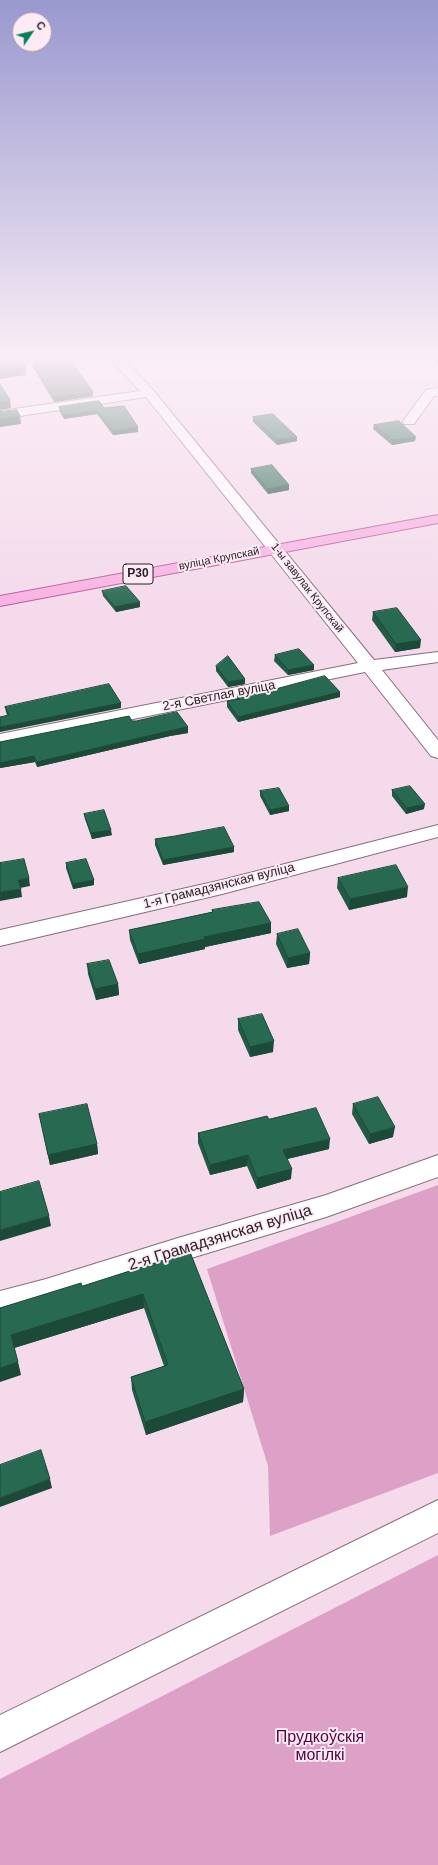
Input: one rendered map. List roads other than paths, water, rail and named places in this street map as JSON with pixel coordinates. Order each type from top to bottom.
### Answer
[{"type":"main road","name":"вуліца Крупскай","points":[[0,600],[438,519]]},
{"type":"street","name":"1-ы завулак Крупскай","points":[[188,441],[276,548],[438,752]]},
{"type":"street","name":"2-я Светлая вуліца","points":[[0,740],[369,666],[438,656]]},
{"type":"street","name":"1-я Грамадзянская вуліца","points":[[0,938],[222,887],[438,831]]},
{"type":"street","name":"2-я Грамадзянская вуліца","points":[[0,1304],[46,1292],[185,1248],[326,1206],[438,1166]]},
{"type":"street","points":[[0,1734],[438,1516]]},
{"type":"park label","name":"Прудкоўскія могілкі","points":[[320,1747]]}]
